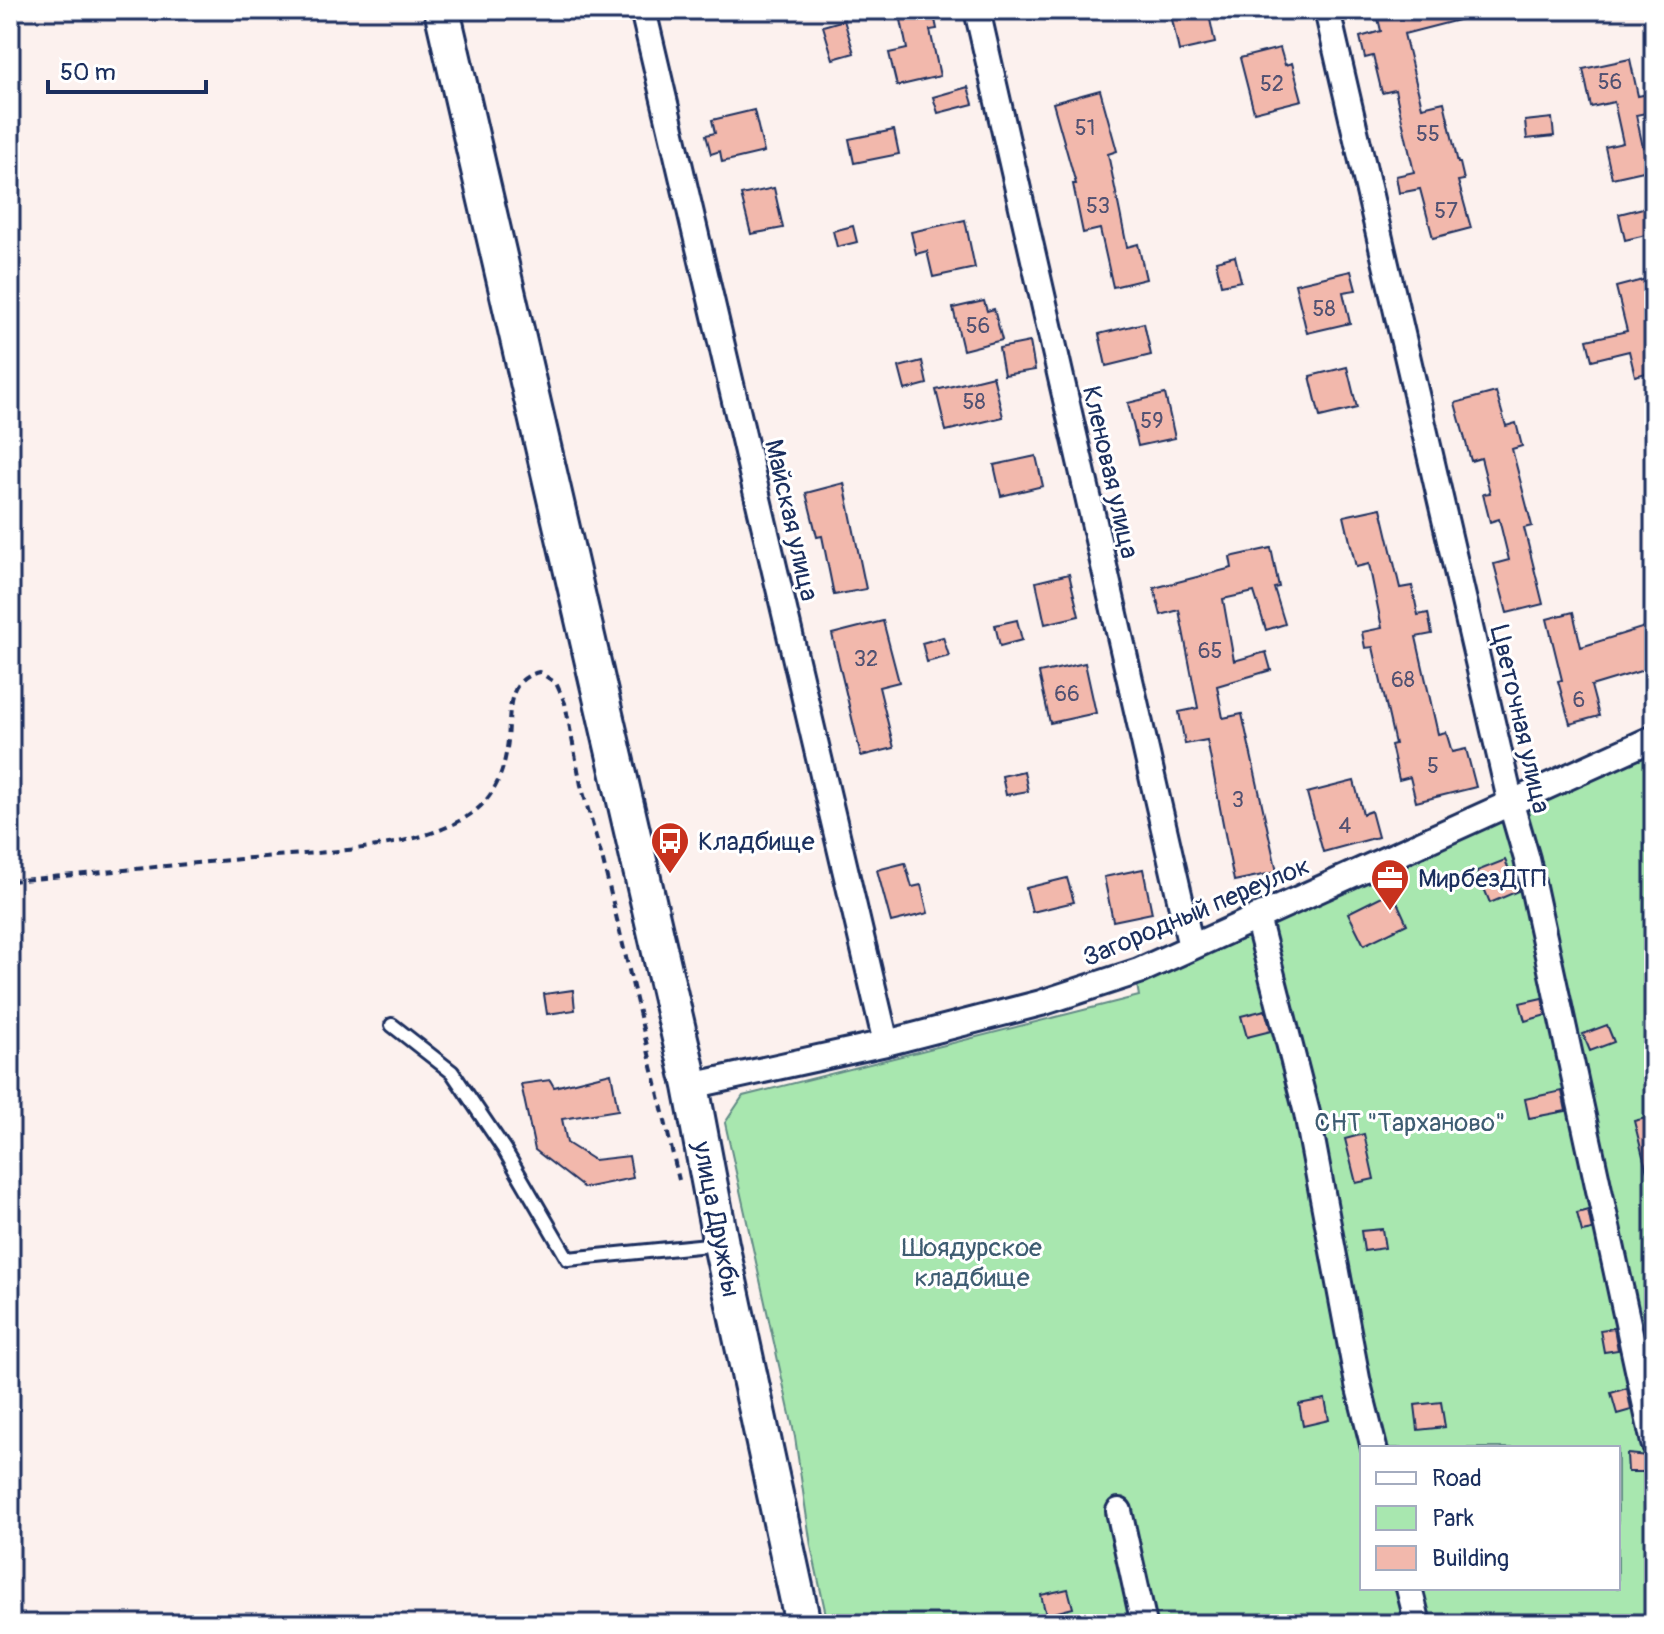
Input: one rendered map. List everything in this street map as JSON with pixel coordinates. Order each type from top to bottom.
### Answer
[{"type":"main road","name":"улица Дружбы","points":[[442,10],[691,1086],[721,1244],[803,1624]]},
{"type":"street","name":"Майская улица","points":[[643,10],[886,1043]]},
{"type":"street","name":"Кленовая улица","points":[[977,10],[1191,947]]},
{"type":"street","name":"Цветочная улица","points":[[1327,10],[1511,804],[1527,859],[1654,1443]]},
{"type":"street","name":"Загородный переулок","points":[[691,1086],[886,1043],[1041,1003],[1139,971],[1654,738]]},
{"type":"street","points":[[1257,917],[1307,1113],[1358,1384],[1374,1446]]},
{"type":"street","points":[[1119,1511],[1144,1624]]},
{"type":"street","points":[[1410,1590],[1418,1624]]},
{"type":"lane","points":[[392,1025],[452,1072],[504,1149],[568,1259],[721,1244]]},
{"type":"path","points":[[10,881],[346,848],[411,840],[449,827],[476,811],[495,791],[508,746],[508,717],[515,689],[526,676],[539,672],[556,683],[565,703],[581,785],[603,861],[680,1186]]},
{"type":"green space","name":"СНТ \"Тарханово\"","points":[[1654,743],[1654,1624],[828,1624],[811,1546],[795,1437],[725,1123],[743,1096],[1139,996],[1136,979]]},
{"type":"building","points":[[899,10],[933,10],[937,29],[930,30],[940,76],[897,86],[889,53],[907,49]]},
{"type":"building","points":[[1170,10],[1208,10],[1215,43],[1179,51]]},
{"type":"building","points":[[1376,10],[1474,10],[1474,16],[1404,34],[1422,107],[1444,102],[1464,180],[1458,181],[1471,228],[1433,238],[1420,189],[1399,193],[1396,176],[1414,172],[1395,90],[1382,93],[1373,56],[1365,58],[1360,37],[1381,31]]},
{"type":"building","points":[[844,20],[854,53],[833,59],[823,26]]},
{"type":"building","points":[[1280,48],[1285,65],[1292,63],[1302,100],[1254,112],[1240,58]]},
{"type":"building","points":[[1630,59],[1638,96],[1648,94],[1651,112],[1636,115],[1648,170],[1612,178],[1605,147],[1623,143],[1614,102],[1591,107],[1583,69]]},
{"type":"building","points":[[968,87],[973,104],[938,113],[933,97]]},
{"type":"building","points":[[1100,90],[1117,151],[1108,154],[1127,247],[1138,244],[1146,279],[1113,287],[1100,229],[1083,233],[1073,184],[1076,184],[1053,103]]},
{"type":"building","points":[[754,110],[764,152],[722,162],[720,151],[711,154],[706,135],[715,133],[712,120]]},
{"type":"building","points":[[1552,118],[1554,136],[1527,139],[1525,121]]},
{"type":"building","points":[[894,130],[899,154],[854,163],[849,139]]},
{"type":"building","points":[[774,188],[783,228],[751,234],[741,195]]},
{"type":"building","points":[[1651,206],[1654,233],[1625,240],[1619,214]]},
{"type":"building","points":[[965,220],[975,268],[933,277],[927,251],[916,254],[911,232]]},
{"type":"building","points":[[853,226],[857,242],[837,247],[833,231]]},
{"type":"building","points":[[1235,256],[1241,281],[1221,285],[1216,261]]},
{"type":"building","points":[[1351,271],[1356,290],[1343,292],[1350,323],[1307,333],[1295,284]]},
{"type":"building","points":[[1654,277],[1654,371],[1635,376],[1629,351],[1592,360],[1587,340],[1627,331],[1616,287]]},
{"type":"building","points":[[984,301],[987,311],[994,309],[1002,340],[963,350],[953,308]]},
{"type":"building","points":[[1144,323],[1151,355],[1106,366],[1099,334]]},
{"type":"building","points":[[1030,342],[1035,370],[1004,375],[999,348]]},
{"type":"building","points":[[922,361],[927,384],[905,390],[899,367]]},
{"type":"building","points":[[1347,367],[1357,408],[1320,417],[1310,376]]},
{"type":"building","points":[[993,376],[1003,417],[946,431],[936,390]]},
{"type":"building","points":[[1496,392],[1506,426],[1516,423],[1522,446],[1512,449],[1532,526],[1524,528],[1543,604],[1507,613],[1494,564],[1509,560],[1499,519],[1490,522],[1483,494],[1490,493],[1481,458],[1471,461],[1455,403]]},
{"type":"building","points":[[1165,394],[1175,438],[1138,446],[1128,403]]},
{"type":"building","points":[[1036,456],[1043,486],[1001,496],[994,465]]},
{"type":"building","points":[[844,483],[866,589],[834,595],[822,536],[817,537],[806,493]]},
{"type":"building","points":[[1381,508],[1400,588],[1412,586],[1418,615],[1428,613],[1432,634],[1416,637],[1438,734],[1446,732],[1452,752],[1466,749],[1476,787],[1416,802],[1410,777],[1399,780],[1391,745],[1395,744],[1373,647],[1365,648],[1362,632],[1382,628],[1369,564],[1356,567],[1344,516]]},
{"type":"building","points":[[1271,548],[1279,587],[1274,588],[1285,624],[1266,630],[1254,592],[1223,599],[1234,661],[1266,652],[1271,670],[1217,686],[1223,718],[1242,714],[1277,872],[1234,881],[1207,740],[1185,744],[1179,712],[1198,708],[1179,610],[1161,615],[1154,588],[1232,568],[1230,557]]},
{"type":"building","points":[[1069,574],[1079,616],[1045,624],[1036,582]]},
{"type":"building","points":[[1573,612],[1581,647],[1654,624],[1654,667],[1591,686],[1599,716],[1570,724],[1558,681],[1562,680],[1547,619]]},
{"type":"building","points":[[1017,620],[1022,640],[1000,646],[995,625]]},
{"type":"building","points":[[883,621],[899,682],[879,687],[894,748],[861,756],[832,634]]},
{"type":"building","points":[[943,637],[949,656],[927,662],[922,643]]},
{"type":"building","points":[[1085,663],[1096,713],[1050,723],[1039,673]]},
{"type":"building","points":[[1024,771],[1028,791],[1006,795],[1002,776]]},
{"type":"building","points":[[1354,781],[1363,814],[1371,811],[1378,837],[1323,852],[1307,793]]},
{"type":"building","points":[[1505,860],[1518,891],[1490,903],[1477,871]]},
{"type":"building","points":[[905,863],[912,887],[921,885],[928,913],[891,922],[877,870]]},
{"type":"building","points":[[1143,869],[1152,913],[1113,921],[1104,877]]},
{"type":"building","points":[[1067,878],[1074,902],[1032,912],[1026,888]]},
{"type":"building","points":[[1392,891],[1407,924],[1364,945],[1348,913]]},
{"type":"building","points":[[573,990],[575,1010],[547,1014],[544,994]]},
{"type":"building","points":[[1542,998],[1546,1015],[1525,1021],[1520,1003]]},
{"type":"building","points":[[1265,1010],[1271,1031],[1247,1037],[1241,1016]]},
{"type":"building","points":[[1607,1025],[1614,1042],[1590,1051],[1583,1034]]},
{"type":"building","points":[[611,1073],[618,1110],[562,1119],[567,1143],[594,1160],[629,1156],[633,1178],[584,1188],[535,1150],[521,1084],[550,1080],[554,1087]]},
{"type":"building","points":[[1562,1091],[1566,1111],[1529,1118],[1525,1099]]},
{"type":"building","points":[[1654,1116],[1654,1175],[1648,1176],[1634,1121]]},
{"type":"building","points":[[1364,1134],[1374,1179],[1356,1183],[1345,1139]]},
{"type":"building","points":[[1588,1210],[1592,1230],[1582,1232],[1577,1213]]},
{"type":"building","points":[[1382,1229],[1385,1248],[1364,1251],[1361,1231]]},
{"type":"building","points":[[1614,1328],[1618,1350],[1604,1352],[1600,1330]]},
{"type":"building","points":[[1627,1388],[1631,1410],[1617,1414],[1611,1393]]},
{"type":"building","points":[[1325,1399],[1329,1420],[1303,1426],[1299,1404]]},
{"type":"building","points":[[1441,1402],[1445,1427],[1418,1430],[1415,1405]]},
{"type":"building","points":[[1627,1454],[1648,1456],[1648,1472],[1628,1472]]},
{"type":"building","points":[[1068,1589],[1073,1608],[1046,1615],[1041,1595]]},
{"type":"place","name":"Кладбище","points":[[670,875]]},
{"type":"place","name":"МирбезДТП","points":[[1390,912]]},
{"type":"park label","name":"Шоядурское кладбище","points":[[972,1262]]}]
